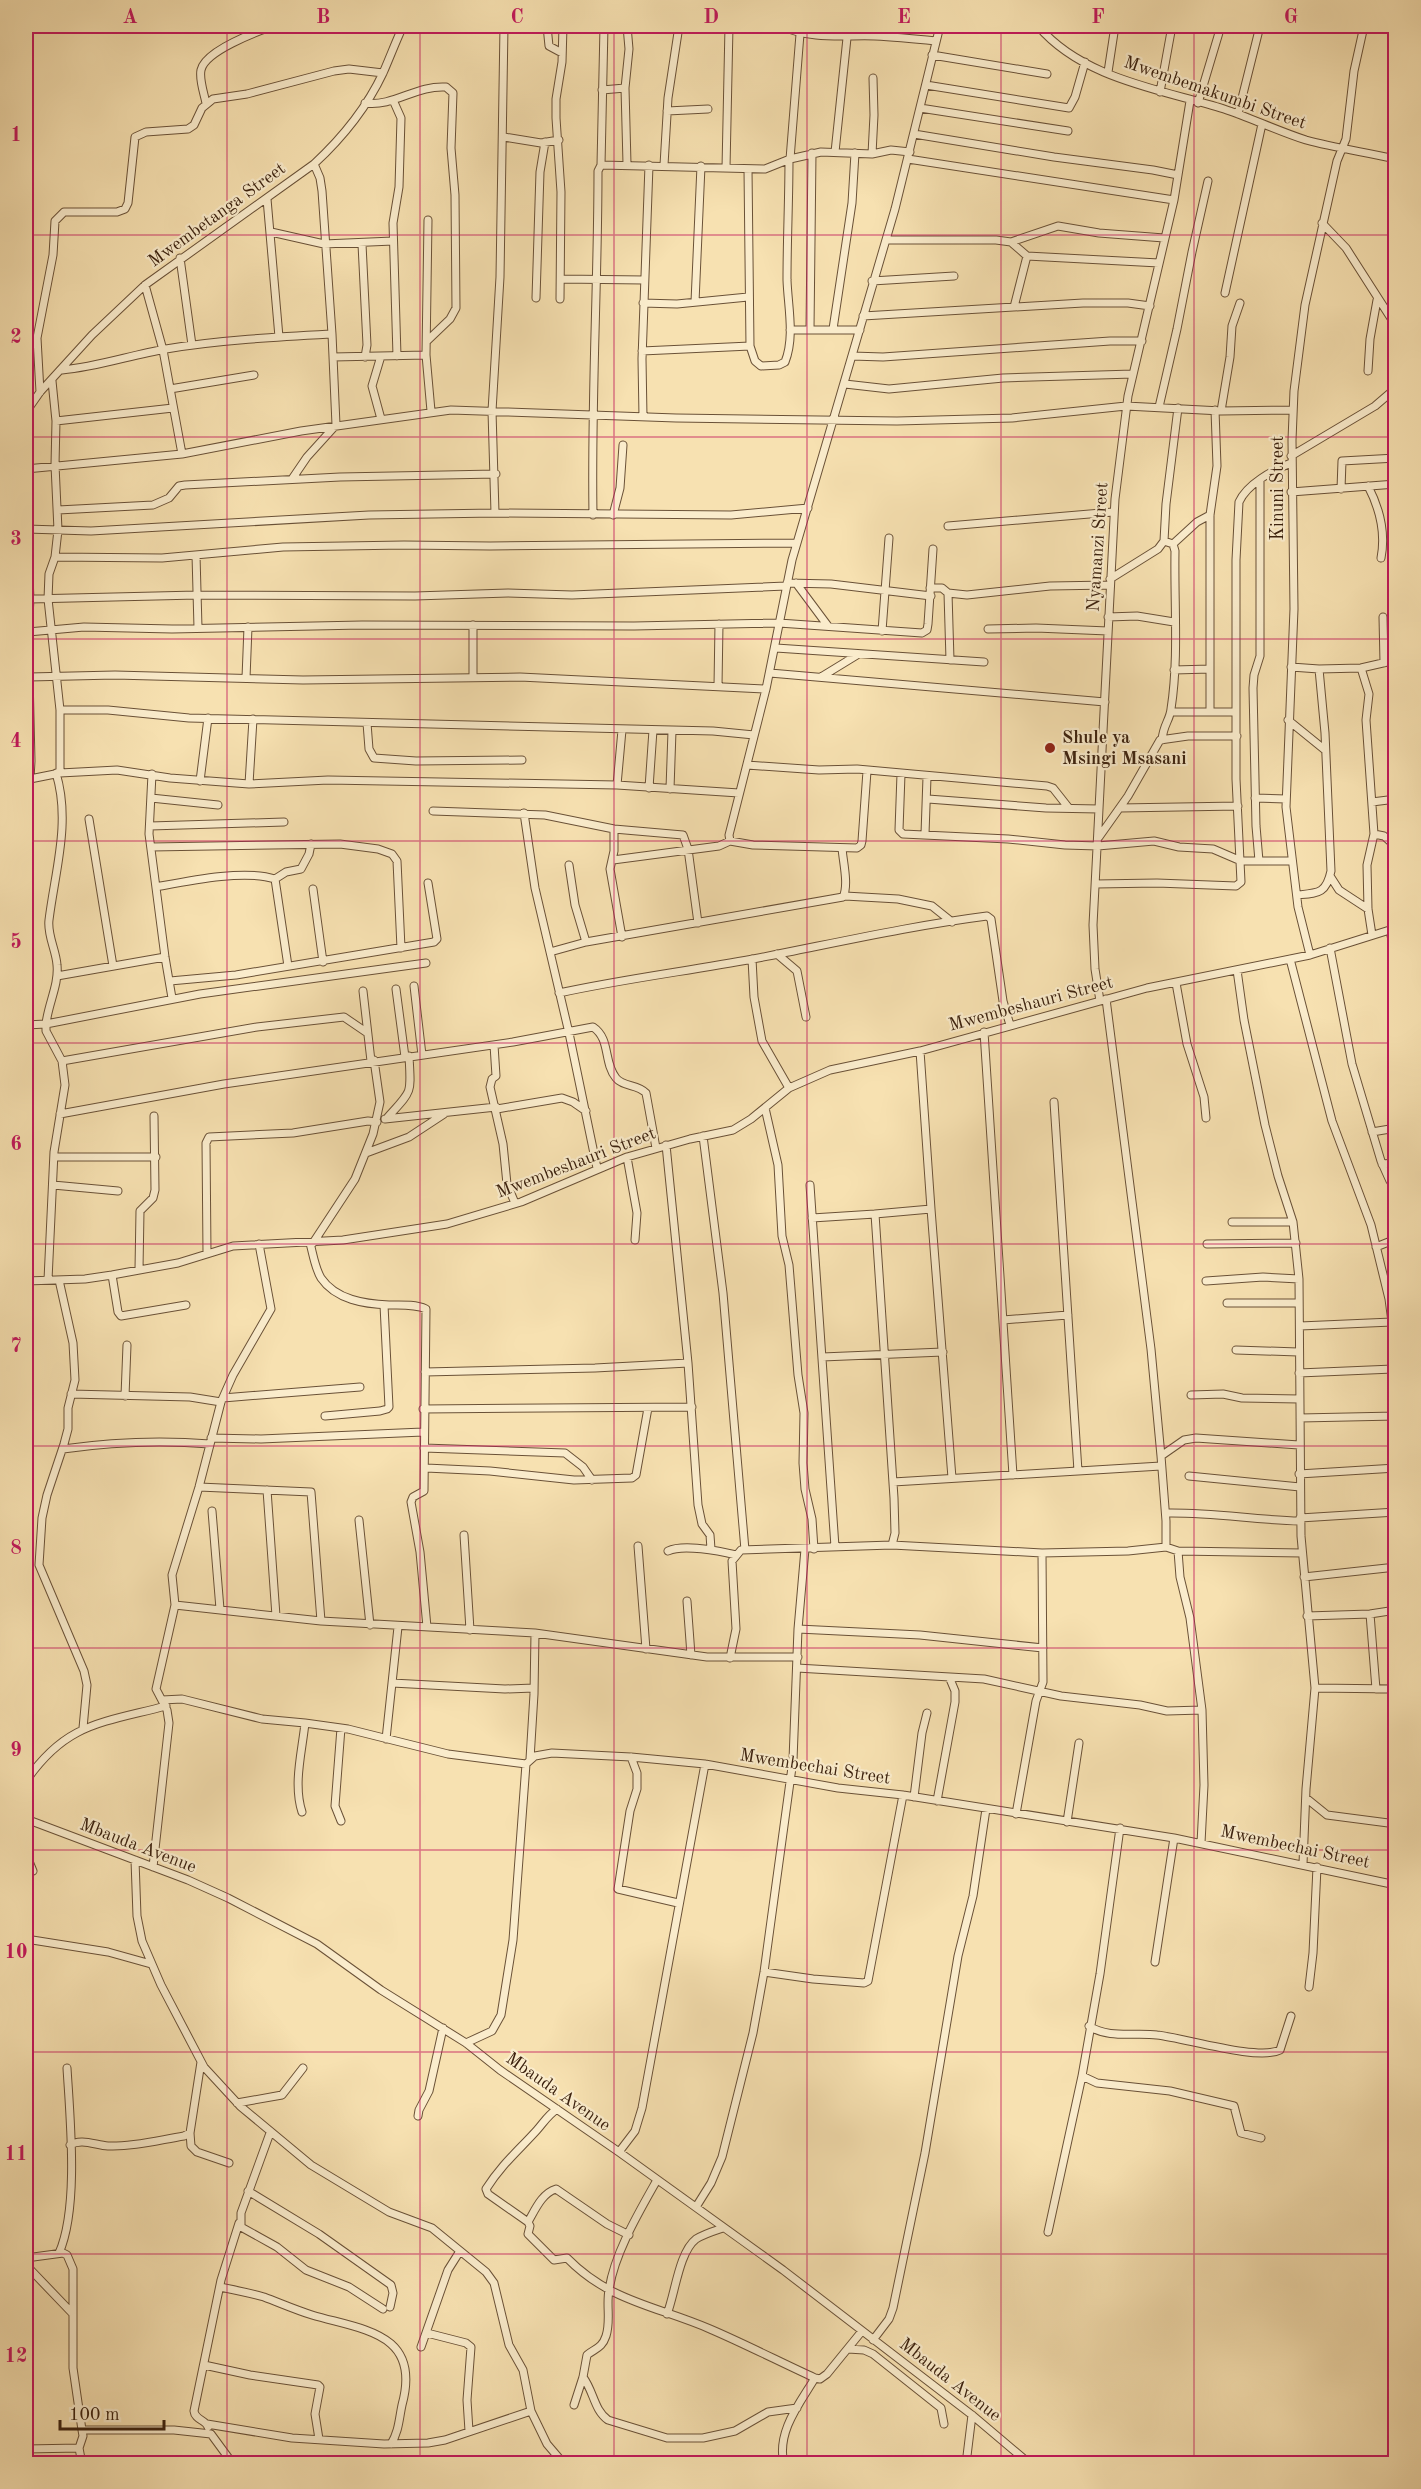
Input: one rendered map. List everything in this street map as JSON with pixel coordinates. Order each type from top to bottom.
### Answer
[{"type":"street","points":[[206,103],[200,72],[207,61],[224,48],[273,26]]},
{"type":"street","name":"Mwembetanga Street","points":[[26,412],[40,392],[92,335],[145,285],[180,258],[267,199],[333,147],[383,74],[402,26]]},
{"type":"street","points":[[495,513],[496,474],[492,411],[500,277],[504,26]]},
{"type":"street","points":[[547,26],[549,46],[562,53]]},
{"type":"street","points":[[560,299],[561,192],[556,99],[563,26]]},
{"type":"street","points":[[593,515],[592,416],[604,26]]},
{"type":"street","points":[[627,26],[629,49],[625,88],[627,164]]},
{"type":"street","points":[[663,165],[667,111],[679,26]]},
{"type":"street","points":[[726,168],[729,26]]},
{"type":"street","points":[[781,26],[800,34],[936,41]]},
{"type":"street","points":[[873,36],[875,26]]},
{"type":"street","points":[[730,841],[729,835],[739,793],[776,648],[786,584],[886,240],[940,26]]},
{"type":"street","name":"Mwembemakumbi Street","points":[[1038,26],[1044,29],[1059,46],[1085,62],[1160,92],[1238,114],[1343,150],[1395,159]]},
{"type":"street","points":[[1108,72],[1115,26]]},
{"type":"street","points":[[1160,92],[1172,26]]},
{"type":"street","points":[[1198,103],[1221,26]]},
{"type":"street","points":[[1238,114],[1260,26]]},
{"type":"street","name":"Kinuni Street","points":[[1310,955],[1297,895],[1286,799],[1294,584],[1291,492],[1293,410],[1305,305],[1337,160],[1346,139],[1356,57],[1364,26]]},
{"type":"street","points":[[747,169],[750,346],[755,361],[761,366],[779,365],[785,362],[787,357],[790,330],[787,279],[790,159],[800,34]]},
{"type":"street","points":[[835,152],[847,38]]},
{"type":"street","points":[[933,55],[1047,74]]},
{"type":"street","points":[[926,85],[1069,108],[1075,97],[1085,62]]},
{"type":"street","points":[[40,392],[37,338],[53,255],[55,221],[64,212],[117,212],[125,209],[128,203],[135,136],[146,132],[188,129],[194,125],[206,103],[223,96],[247,94],[334,71],[349,69],[383,74]]},
{"type":"street","points":[[872,154],[873,78]]},
{"type":"street","points":[[365,103],[376,105],[427,87],[446,87],[453,93],[451,148],[455,195],[456,308],[450,319],[427,341]]},
{"type":"street","points":[[602,90],[625,88]]},
{"type":"street","points":[[393,100],[401,118],[399,187],[393,223],[397,356]]},
{"type":"street","name":"Nyamanzi Street","points":[[1166,1547],[1166,1513],[1151,1349],[1103,1000],[1093,943],[1113,512],[1126,406],[1174,200],[1190,101]]},
{"type":"street","points":[[920,108],[1068,131]]},
{"type":"street","points":[[667,111],[708,109]]},
{"type":"street","points":[[1226,293],[1262,124]]},
{"type":"street","points":[[914,134],[1054,157],[1143,168],[1178,176]]},
{"type":"street","points":[[504,137],[545,142],[559,140]]},
{"type":"street","points":[[537,298],[540,172],[545,142]]},
{"type":"street","points":[[601,165],[765,169],[813,153],[872,154],[891,150],[1174,200]]},
{"type":"street","points":[[810,329],[813,153]]},
{"type":"street","points":[[833,329],[852,202],[855,153]]},
{"type":"street","points":[[292,479],[307,457],[336,425],[322,190],[314,164]]},
{"type":"street","points":[[643,417],[642,351],[649,165]]},
{"type":"street","points":[[695,302],[701,166]]},
{"type":"street","points":[[1159,407],[1208,181]]},
{"type":"street","points":[[267,199],[279,337]]},
{"type":"street","points":[[428,220],[426,355],[431,411]]},
{"type":"street","points":[[1322,223],[1346,248],[1395,326]]},
{"type":"street","points":[[1011,243],[1058,226],[1099,233],[1164,238]]},
{"type":"street","points":[[271,232],[324,244],[393,241]]},
{"type":"street","points":[[886,240],[996,240],[1011,243],[1027,256],[1159,263]]},
{"type":"street","points":[[362,244],[367,345],[365,357]]},
{"type":"street","points":[[1014,307],[1027,256]]},
{"type":"street","points":[[180,258],[192,345]]},
{"type":"street","points":[[873,281],[954,276]]},
{"type":"street","points":[[561,279],[644,280]]},
{"type":"street","points":[[145,285],[163,350],[182,454]]},
{"type":"street","points":[[644,303],[695,302],[748,297]]},
{"type":"street","points":[[1368,371],[1370,339],[1377,300]]},
{"type":"street","points":[[863,316],[1099,303],[1150,306]]},
{"type":"street","points":[[1210,711],[1210,515],[1216,466],[1218,410],[1230,357],[1232,326],[1240,303]]},
{"type":"street","points":[[790,330],[860,330]]},
{"type":"street","points":[[62,370],[87,368],[192,345],[332,334]]},
{"type":"street","points":[[852,356],[883,357],[1110,341],[1142,341]]},
{"type":"street","points":[[642,351],[750,346]]},
{"type":"street","points":[[333,357],[426,355]]},
{"type":"street","points":[[381,356],[372,386],[381,419]]},
{"type":"street","points":[[845,384],[889,389],[1003,378],[1133,374]]},
{"type":"street","points":[[170,389],[254,375]]},
{"type":"street","points":[[48,1280],[54,1157],[65,1085],[62,1061],[46,1031],[57,976],[56,955],[48,921],[64,815],[58,773],[60,710],[48,599],[49,574],[56,557],[58,531],[56,421],[52,381]]},
{"type":"street","points":[[1096,884],[1157,883],[1236,886],[1241,882],[1236,712],[1236,560],[1239,502],[1242,495],[1260,480],[1370,410],[1395,388]]},
{"type":"street","points":[[26,469],[182,454],[336,425],[431,411],[833,420],[993,419],[1126,406],[1293,410]]},
{"type":"street","points":[[56,421],[173,408]]},
{"type":"street","points":[[30,599],[197,595],[415,596],[508,593],[572,595],[796,583],[930,592],[942,588],[948,593],[967,595],[1043,586],[1110,582],[1158,549],[1164,541],[1166,504],[1178,408]]},
{"type":"street","points":[[613,514],[620,488],[623,445]]},
{"type":"street","points":[[1341,489],[1342,461],[1395,458]]},
{"type":"street","points":[[58,510],[153,505],[169,498],[178,486],[292,479],[496,474]]},
{"type":"street","points":[[1259,861],[1255,798],[1253,688],[1254,675],[1260,656],[1260,480]]},
{"type":"street","points":[[1291,492],[1395,484]]},
{"type":"street","points":[[1368,486],[1381,516],[1383,544],[1381,558]]},
{"type":"street","points":[[26,529],[91,531],[369,514],[731,515],[808,508]]},
{"type":"street","points":[[948,526],[1113,512]]},
{"type":"street","points":[[1173,544],[1197,522],[1210,515]]},
{"type":"street","points":[[26,518],[30,599],[27,629],[28,781],[58,773],[95,770],[249,784],[328,780],[618,785],[739,793]]},
{"type":"street","points":[[882,631],[889,538]]},
{"type":"street","points":[[1164,541],[1173,544]]},
{"type":"street","points":[[56,557],[135,558],[283,548],[404,544],[490,546],[797,543]]},
{"type":"street","points":[[1162,740],[1164,723],[1171,712],[1174,670],[1175,551],[1173,544]]},
{"type":"street","points":[[27,629],[634,626],[779,622],[922,633],[927,628],[933,549]]},
{"type":"street","points":[[196,555],[198,628]]},
{"type":"street","points":[[796,583],[828,626]]},
{"type":"street","points":[[948,593],[950,660]]},
{"type":"street","points":[[1108,617],[1137,616],[1174,622]]},
{"type":"street","points":[[1383,617],[1384,663]]},
{"type":"street","points":[[718,686],[719,624]]},
{"type":"street","points":[[473,625],[473,677]]},
{"type":"street","points":[[246,678],[248,627]]},
{"type":"street","points":[[988,629],[1108,631]]},
{"type":"street","points":[[776,648],[984,662]]},
{"type":"street","points":[[821,676],[856,655]]},
{"type":"street","points":[[1291,667],[1361,668],[1395,660]]},
{"type":"street","points":[[1361,668],[1369,694],[1366,720],[1374,834],[1367,856],[1368,909],[1372,935]]},
{"type":"street","points":[[1174,670],[1210,669]]},
{"type":"street","points":[[1297,895],[1321,892],[1330,876],[1319,669]]},
{"type":"street","points":[[770,673],[1105,702]]},
{"type":"street","points":[[29,677],[380,680],[547,677],[766,689]]},
{"type":"street","points":[[60,710],[108,710],[159,716],[208,718],[672,730],[754,735]]},
{"type":"street","points":[[1171,712],[1236,712]]},
{"type":"street","points":[[200,781],[208,718]]},
{"type":"street","points":[[249,784],[253,719]]},
{"type":"street","points":[[1288,720],[1325,750]]},
{"type":"street","points":[[367,723],[369,749],[374,758],[416,761],[522,760]]},
{"type":"street","points":[[618,785],[622,730]]},
{"type":"street","points":[[649,788],[652,730]]},
{"type":"street","points":[[670,789],[672,730]]},
{"type":"street","points":[[1098,842],[1156,743],[1188,736],[1237,736]]},
{"type":"street","points":[[747,765],[819,770],[845,768],[1047,786],[1053,788],[1068,807]]},
{"type":"street","points":[[613,860],[719,846],[730,841],[753,845],[857,848],[861,845],[867,771]]},
{"type":"street","points":[[152,774],[151,848],[172,998]]},
{"type":"street","points":[[901,774],[900,833],[1098,842],[1160,841],[1179,847],[1213,849],[1241,861],[1292,861]]},
{"type":"street","points":[[925,834],[928,800],[927,777]]},
{"type":"street","points":[[151,798],[218,805]]},
{"type":"street","points":[[1255,798],[1286,799]]},
{"type":"street","points":[[1372,802],[1395,799]]},
{"type":"street","points":[[928,800],[1099,809]]},
{"type":"street","points":[[1120,808],[1238,806]]},
{"type":"street","points":[[433,812],[524,813],[564,817],[614,829],[683,835],[688,849],[698,923]]},
{"type":"street","points":[[524,813],[535,888],[569,1033],[597,1168]]},
{"type":"street","points":[[89,819],[112,966]]},
{"type":"street","points":[[150,826],[284,822]]},
{"type":"street","points":[[614,829],[613,860],[610,869],[622,937]]},
{"type":"street","points":[[1374,834],[1384,836],[1395,847]]},
{"type":"street","points":[[156,887],[224,877],[275,879],[286,872],[301,869],[309,854],[311,844]]},
{"type":"street","points":[[151,848],[340,844],[378,849],[392,854],[397,861],[401,948]]},
{"type":"street","points":[[842,848],[845,896]]},
{"type":"street","points":[[569,865],[575,906],[586,942]]},
{"type":"street","points":[[1330,876],[1340,890],[1368,909]]},
{"type":"street","points":[[275,879],[288,966]]},
{"type":"street","points":[[170,981],[236,975],[434,942],[437,939],[428,883]]},
{"type":"street","points":[[313,889],[323,962]]},
{"type":"street","points":[[550,952],[586,942],[845,896],[898,899],[932,906],[952,922]]},
{"type":"street","points":[[559,993],[607,982],[752,959],[987,916],[991,919],[1003,1001],[1010,1024]]},
{"type":"street","points":[[1393,929],[1395,962]]},
{"type":"street","name":"Mwembeshauri Street","points":[[26,1281],[112,1275],[178,1263],[233,1246],[311,1243],[447,1224],[515,1203],[627,1157],[666,1145],[733,1130],[800,1081],[830,1070],[921,1050],[1103,1000],[1310,955],[1393,929]]},
{"type":"street","points":[[1330,948],[1352,1064],[1382,1164],[1390,1181],[1395,1183]]},
{"type":"street","points":[[777,954],[797,971],[806,1017]]},
{"type":"street","points":[[57,976],[165,957]]},
{"type":"street","points":[[752,959],[753,997],[762,1041],[789,1088]]},
{"type":"street","points":[[1290,959],[1332,1121],[1344,1149],[1376,1247],[1392,1322],[1395,1416],[1300,1418]]},
{"type":"street","points":[[26,1025],[46,1024],[172,998],[426,963]]},
{"type":"street","points":[[1238,970],[1244,1020],[1268,1134],[1293,1222],[1299,1279],[1300,1520],[1315,1688],[1303,1864]]},
{"type":"street","points":[[1176,983],[1187,1044],[1204,1097],[1206,1118]]},
{"type":"street","points":[[414,986],[422,1054]]},
{"type":"street","points":[[207,1253],[206,1141],[209,1137],[293,1133],[376,1124],[385,1119],[409,1095],[411,1088],[396,989]]},
{"type":"street","points":[[363,991],[366,1032],[380,1094],[376,1124],[355,1179],[311,1243],[317,1269],[329,1287],[348,1298],[363,1303],[426,1309],[423,1409],[425,1489],[413,1497],[411,1504],[420,1552],[427,1627]]},
{"type":"street","points":[[62,1061],[257,1027],[338,1017],[346,1017],[366,1032]]},
{"type":"street","points":[[60,1114],[224,1084],[494,1045],[593,1027],[599,1031],[605,1041],[608,1061],[619,1081],[641,1088],[646,1093],[656,1148]]},
{"type":"street","points":[[984,1032],[1013,1475]]},
{"type":"street","points":[[494,1045],[496,1076],[492,1079],[490,1087],[496,1108],[507,1184],[515,1203]]},
{"type":"street","points":[[921,1050],[952,1479]]},
{"type":"street","points":[[385,1119],[496,1108],[562,1098],[586,1111]]},
{"type":"street","points":[[1054,1102],[1078,1471]]},
{"type":"street","points":[[765,1108],[778,1165],[782,1236],[789,1265],[798,1375],[804,1413],[805,1489],[812,1519],[814,1549]]},
{"type":"street","points":[[366,1153],[410,1137],[444,1114]]},
{"type":"street","points":[[138,1269],[139,1219],[142,1207],[153,1198],[156,1157],[154,1116]]},
{"type":"street","points":[[1372,1132],[1395,1128]]},
{"type":"street","points":[[703,1136],[723,1293],[745,1550]]},
{"type":"street","points":[[666,1145],[692,1407],[700,1520],[710,1535],[711,1549]]},
{"type":"street","points":[[54,1157],[156,1157]]},
{"type":"street","points":[[627,1157],[637,1213],[635,1240]]},
{"type":"street","points":[[1382,1164],[1395,1163]]},
{"type":"street","points":[[53,1185],[118,1191]]},
{"type":"street","points":[[810,1185],[835,1547]]},
{"type":"street","points":[[812,1218],[931,1209]]},
{"type":"street","points":[[875,1214],[895,1533],[892,1545]]},
{"type":"street","points":[[1232,1222],[1293,1222]]},
{"type":"street","points":[[1376,1247],[1395,1239]]},
{"type":"street","points":[[1207,1244],[1296,1243]]},
{"type":"street","points":[[153,1867],[169,1723],[164,1703],[156,1689],[175,1605],[172,1575],[222,1400],[233,1375],[271,1309],[259,1244]]},
{"type":"street","points":[[112,1275],[118,1312],[121,1316],[186,1305]]},
{"type":"street","points":[[1206,1281],[1263,1277],[1299,1279]]},
{"type":"street","points":[[59,1280],[76,1367],[63,1449],[44,1506],[39,1538],[39,1565],[84,1671],[87,1685],[83,1728]]},
{"type":"street","points":[[1227,1303],[1299,1303]]},
{"type":"street","points":[[325,1416],[380,1411],[389,1407],[384,1305]]},
{"type":"street","points":[[1003,1320],[1068,1315]]},
{"type":"street","points":[[1300,1326],[1392,1322]]},
{"type":"street","points":[[125,1396],[127,1345]]},
{"type":"street","points":[[1236,1350],[1298,1352]]},
{"type":"street","points":[[822,1357],[943,1352]]},
{"type":"street","points":[[425,1372],[688,1363]]},
{"type":"street","points":[[1299,1373],[1393,1369]]},
{"type":"street","points":[[71,1394],[222,1400],[360,1387]]},
{"type":"street","points":[[1191,1395],[1223,1394],[1242,1398],[1299,1399]]},
{"type":"street","points":[[423,1409],[692,1407]]},
{"type":"street","points":[[426,1468],[592,1480],[626,1480],[636,1475],[648,1408]]},
{"type":"street","points":[[63,1449],[128,1442],[423,1432]]},
{"type":"street","points":[[1161,1456],[1184,1440],[1196,1438],[1299,1445]]},
{"type":"street","points":[[424,1448],[565,1453],[582,1467],[592,1480]]},
{"type":"street","points":[[892,1482],[1161,1466]]},
{"type":"street","points":[[1299,1474],[1395,1468]]},
{"type":"street","points":[[1189,1476],[1300,1486]]},
{"type":"street","points":[[199,1487],[309,1491],[312,1494],[321,1621]]},
{"type":"street","points":[[267,1490],[276,1616]]},
{"type":"street","points":[[212,1511],[220,1609]]},
{"type":"street","points":[[1166,1513],[1196,1512],[1256,1520],[1300,1520],[1395,1512]]},
{"type":"street","points":[[359,1520],[370,1625]]},
{"type":"street","points":[[464,1535],[470,1630]]},
{"type":"street","points":[[730,1658],[736,1629],[732,1567],[736,1555],[745,1550],[892,1545],[1042,1553],[1128,1551],[1166,1547],[1178,1551],[1302,1553]]},
{"type":"street","points":[[638,1546],[646,1649]]},
{"type":"street","points":[[668,1551],[672,1549],[711,1549],[736,1555]]},
{"type":"street","points":[[696,2207],[723,2157],[753,2033],[764,1972],[793,1760],[798,1629],[805,1549]]},
{"type":"street","points":[[1178,1551],[1180,1577],[1190,1618],[1202,1710],[1204,1785],[1201,1843]]},
{"type":"street","points":[[1016,1814],[1036,1701],[1043,1682],[1042,1553]]},
{"type":"street","points":[[1304,1577],[1395,1567]]},
{"type":"street","points":[[687,1601],[691,1655]]},
{"type":"street","points":[[175,1605],[370,1625],[535,1634],[691,1655],[730,1658],[798,1658]]},
{"type":"street","points":[[1307,1616],[1370,1614],[1395,1610]]},
{"type":"street","points":[[1370,1614],[1376,1689]]},
{"type":"street","points":[[386,1739],[398,1627]]},
{"type":"street","points":[[798,1629],[909,1634],[1043,1648]]},
{"type":"street","points":[[466,2043],[492,2031],[501,2015],[513,1940],[534,1688],[535,1634]]},
{"type":"street","points":[[797,1668],[864,1671],[950,1679],[984,1679],[1060,1696],[1140,1705],[1167,1711],[1202,1710]]},
{"type":"street","points":[[937,1801],[955,1702],[955,1691],[950,1679]]},
{"type":"street","points":[[392,1683],[505,1689],[534,1688]]},
{"type":"street","points":[[1315,1688],[1395,1689]]},
{"type":"street","name":"Mwembechai Street","points":[[26,1781],[41,1759],[66,1738],[83,1728],[182,1699],[262,1719],[341,1728],[448,1754],[528,1762],[541,1754],[552,1753],[705,1764],[838,1788],[903,1795],[1067,1822],[1120,1828],[1303,1864],[1395,1885]]},
{"type":"street","points":[[914,1797],[922,1733],[927,1713]]},
{"type":"street","points":[[303,1812],[298,1799],[298,1782],[304,1722]]},
{"type":"street","points":[[340,1821],[335,1806],[341,1728]]},
{"type":"street","points":[[1067,1822],[1079,1743]]},
{"type":"street","points":[[631,1757],[637,1773],[637,1789],[630,1811],[618,1889],[678,1903]]},
{"type":"street","points":[[619,2152],[635,2131],[642,2108],[705,1764]]},
{"type":"street","points":[[764,1972],[813,1979],[868,1981],[903,1795]]},
{"type":"street","points":[[1306,1798],[1327,1815],[1395,1824]]},
{"type":"street","points":[[873,2340],[889,2319],[893,2308],[925,2153],[958,1956],[973,1896],[986,1809]]},
{"type":"street","name":"Mbauda Avenue","points":[[26,1819],[228,1898],[317,1944],[381,1990],[466,2043],[500,2070],[783,2270],[972,2415],[1030,2463]]},
{"type":"street","points":[[1048,2232],[1082,2076],[1100,1974],[1120,1828]]},
{"type":"street","points":[[1155,1962],[1174,1838]]},
{"type":"street","points":[[26,1854],[33,1871]]},
{"type":"street","points":[[135,1860],[137,1916],[142,1941],[151,1964],[201,2062],[237,2103],[255,2116],[270,2133],[320,2171],[388,2212],[432,2228],[486,2272],[494,2283],[508,2340],[523,2370],[531,2411],[547,2444],[564,2463]]},
{"type":"street","points":[[1309,1987],[1317,1867]]},
{"type":"street","points":[[26,1939],[108,1952],[151,1964]]},
{"type":"street","points":[[1089,2026],[1104,2032],[1158,2035],[1247,2052],[1269,2053],[1280,2050],[1291,2016]]},
{"type":"street","points":[[418,2116],[429,2091],[443,2028]]},
{"type":"street","points":[[201,2062],[190,2142],[194,2150],[229,2163]]},
{"type":"street","points":[[59,2253],[67,2232],[69,2215],[70,2145],[67,2068]]},
{"type":"street","points":[[237,2103],[282,2095],[303,2068]]},
{"type":"street","points":[[1082,2076],[1097,2083],[1170,2091],[1234,2106],[1241,2133],[1261,2138]]},
{"type":"street","points":[[557,2109],[547,2116],[538,2129],[507,2160],[486,2189],[488,2194],[504,2207],[528,2222],[530,2226],[528,2234],[554,2260],[567,2258],[589,2279],[609,2290],[708,2328],[814,2378],[820,2379],[827,2374],[862,2331]]},
{"type":"street","points":[[70,2145],[76,2142],[127,2145],[184,2136],[190,2133]]},
{"type":"street","points":[[270,2133],[248,2191],[220,2287],[194,2410],[198,2418],[207,2424],[251,2432],[391,2444],[428,2443],[531,2411]]},
{"type":"street","points":[[574,2405],[584,2377],[587,2355],[600,2348],[606,2337],[609,2290],[629,2235],[657,2180]]},
{"type":"street","points":[[528,2222],[544,2196],[556,2189],[607,2224],[629,2235]]},
{"type":"street","points":[[239,2221],[241,2227],[277,2247],[306,2270],[349,2287],[387,2308],[393,2293],[391,2285],[319,2234],[248,2191]]},
{"type":"street","points":[[667,2314],[675,2294],[678,2274],[690,2246],[701,2237],[723,2228]]},
{"type":"street","points":[[421,2347],[448,2270],[460,2251]]},
{"type":"street","points":[[26,2258],[59,2253],[67,2255],[73,2269],[74,2368],[82,2430],[82,2442],[79,2448],[82,2463]]},
{"type":"street","points":[[26,2265],[72,2313]]},
{"type":"street","points":[[220,2287],[263,2297],[314,2315],[359,2326],[384,2338],[400,2355],[406,2370],[398,2430],[391,2444]]},
{"type":"street","points":[[427,2333],[466,2343],[471,2347],[469,2432]]},
{"type":"street","points":[[848,2349],[864,2350],[882,2360],[941,2408],[944,2424]]},
{"type":"street","points":[[204,2365],[320,2386],[315,2414],[319,2439]]},
{"type":"street","points":[[584,2377],[594,2394],[600,2413],[608,2420],[674,2439],[720,2435],[735,2431],[768,2412],[797,2408]]},
{"type":"street","points":[[784,2463],[784,2441],[788,2424],[814,2378]]},
{"type":"street","points":[[966,2463],[972,2415]]},
{"type":"street","points":[[207,2424],[211,2434],[233,2463]]},
{"type":"street","points":[[82,2430],[174,2430],[211,2434]]},
{"type":"street","points":[[26,2449],[79,2448]]},
{"type":"street","points":[[1378,2463],[1395,2457]]},
{"type":"place","name":"Shule ya Msingi Msasani","points":[[1050,748]]}]
